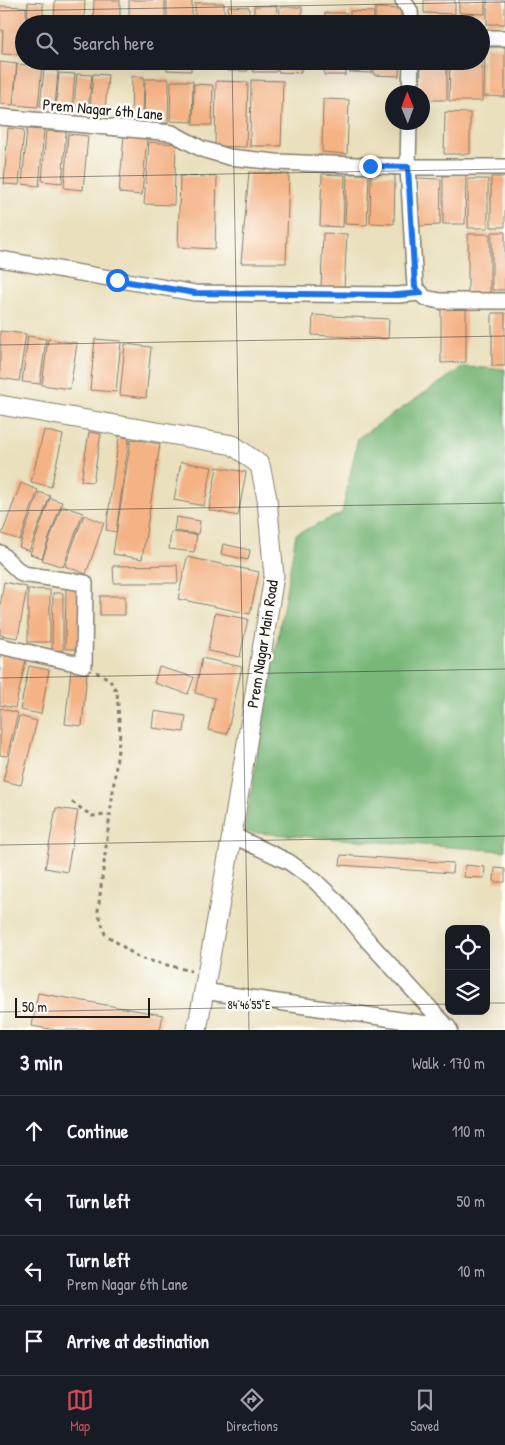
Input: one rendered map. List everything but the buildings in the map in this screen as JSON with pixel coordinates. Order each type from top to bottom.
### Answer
[{"type":"street","points":[[403,0],[411,15]]},
{"type":"street","points":[[490,38],[505,38]]},
{"type":"street","points":[[410,85],[411,70]]},
{"type":"street","name":"Prem Nagar 6th Lane","points":[[0,117],[172,134],[202,149],[230,157],[276,162],[408,167],[505,167]]},
{"type":"street","points":[[409,130],[408,167],[415,287],[426,298],[440,301],[505,301]]},
{"type":"street","points":[[0,259],[195,293],[398,295],[421,293]]},
{"type":"street","name":"Prem Nagar Main Road","points":[[0,406],[233,445],[260,465],[267,499],[274,576],[232,835],[197,1030]]},
{"type":"street","points":[[0,553],[22,574],[85,583],[84,666],[0,646]]},
{"type":"street","points":[[232,835],[289,862],[314,880],[337,902],[369,942],[449,1029]]},
{"type":"street","points":[[205,983],[449,1029]]},
{"type":"path","points":[[84,666],[109,679],[117,692],[120,733],[98,911],[105,934],[139,958],[205,983]]},
{"type":"path","points":[[72,802],[92,816],[110,815]]},
{"type":"green space","points":[[463,367],[505,369],[505,851],[244,832],[296,534],[342,513],[358,438]]},
{"type":"route","points":[[117,280],[195,293],[398,295],[421,293],[415,287],[408,167],[370,166]]}]
